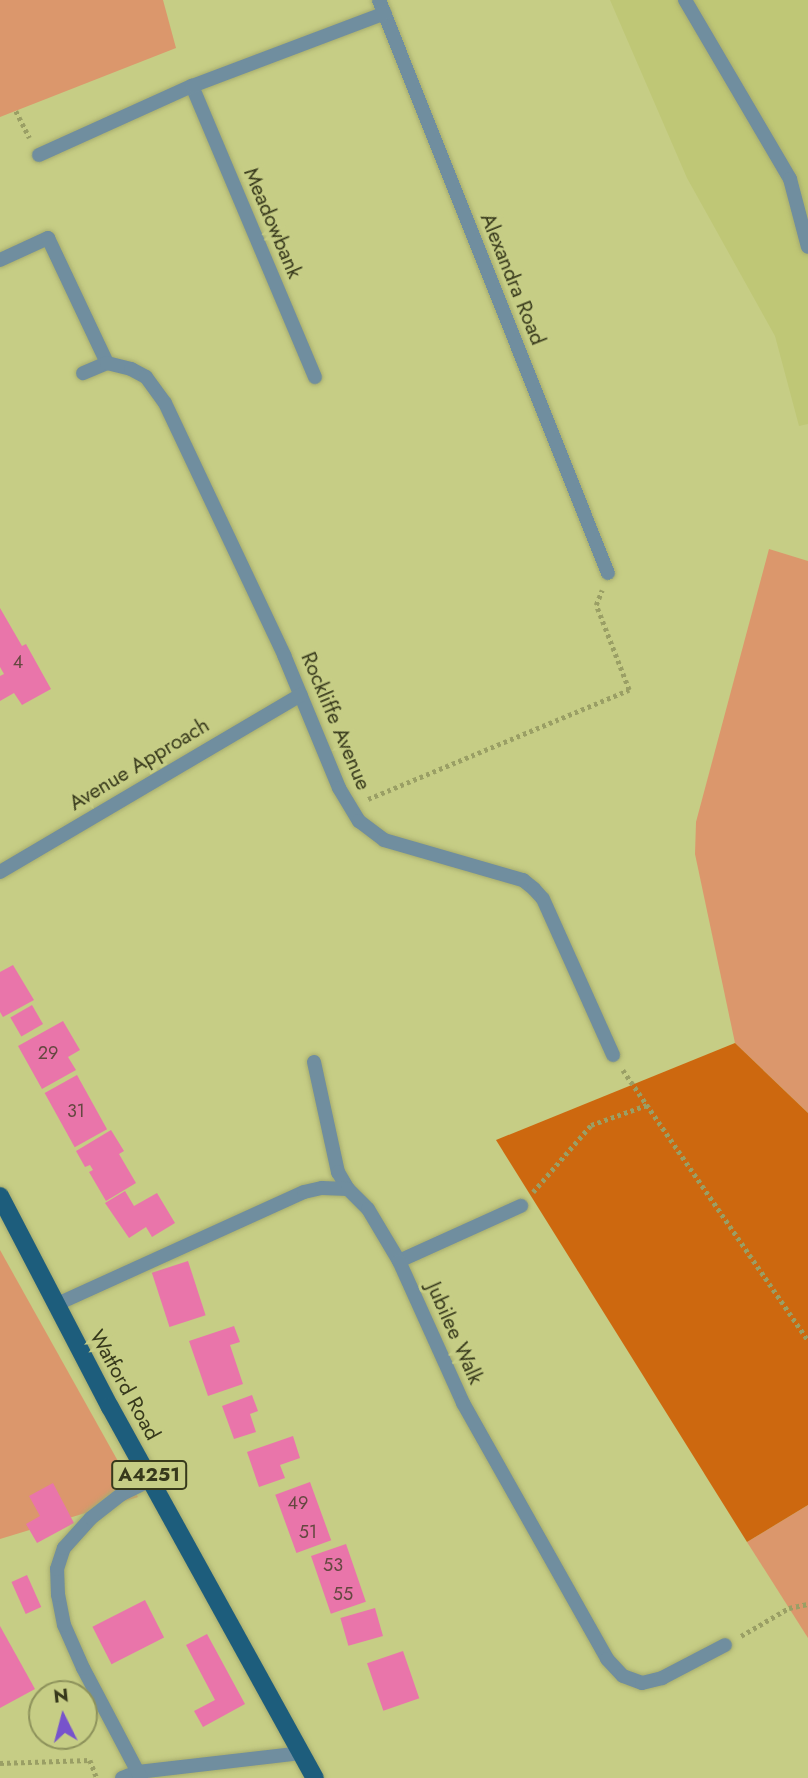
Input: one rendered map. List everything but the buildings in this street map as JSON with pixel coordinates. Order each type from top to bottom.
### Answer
[{"type":"main road","name":"Watford Road","points":[[0,1196],[55,1305],[315,1778]]},
{"type":"street","points":[[685,0],[790,179],[808,247]]},
{"type":"street","points":[[39,155],[192,86],[382,6]]},
{"type":"street","name":"Alexandra Road","points":[[382,6],[608,573]]},
{"type":"street","name":"Meadowbank","points":[[192,86],[315,377]]},
{"type":"street","points":[[0,260],[48,238],[107,363],[83,373]]},
{"type":"street","name":"Rockliffe Avenue","points":[[107,363],[131,369],[146,377],[165,402],[359,821],[384,840],[523,880],[534,889],[547,907],[613,1055]]},
{"type":"street","name":"Avenue Approach","points":[[0,872],[301,695]]},
{"type":"street","name":"Jubilee Walk","points":[[314,1062],[338,1172],[348,1189],[368,1209],[400,1261],[463,1403],[593,1636],[622,1676],[642,1682],[663,1678],[725,1645]]},
{"type":"street","points":[[55,1305],[304,1192],[322,1188],[348,1189]]},
{"type":"street","points":[[400,1261],[521,1206]]},
{"type":"street","points":[[140,1775],[83,1668],[64,1625],[58,1595],[58,1569],[64,1548],[91,1518],[122,1494],[151,1480]]},
{"type":"street","points":[[122,1778],[301,1753]]},
{"type":"path","points":[[16,111],[39,155]]},
{"type":"path","points":[[350,806],[629,690],[596,605],[608,573]]},
{"type":"path","points":[[613,1055],[808,1340]]},
{"type":"path","points":[[521,1206],[591,1125],[648,1105]]},
{"type":"path","points":[[725,1645],[789,1608],[808,1604]]},
{"type":"path","points":[[0,1763],[90,1760],[97,1778]]},
{"type":"shaded area","points":[[0,0],[163,0],[176,48],[0,117]]},
{"type":"shaded area","points":[[610,0],[808,0],[808,424],[799,426],[775,336],[687,178]]},
{"type":"shaded area","points":[[769,549],[808,561],[808,1113],[735,1043],[695,854],[696,822]]},
{"type":"shaded area","points":[[735,1043],[808,1113],[808,1505],[747,1542],[496,1140]]},
{"type":"shaded area","points":[[0,1250],[138,1497],[0,1539]]},
{"type":"shaded area","points":[[808,1505],[808,1638],[747,1542]]}]
